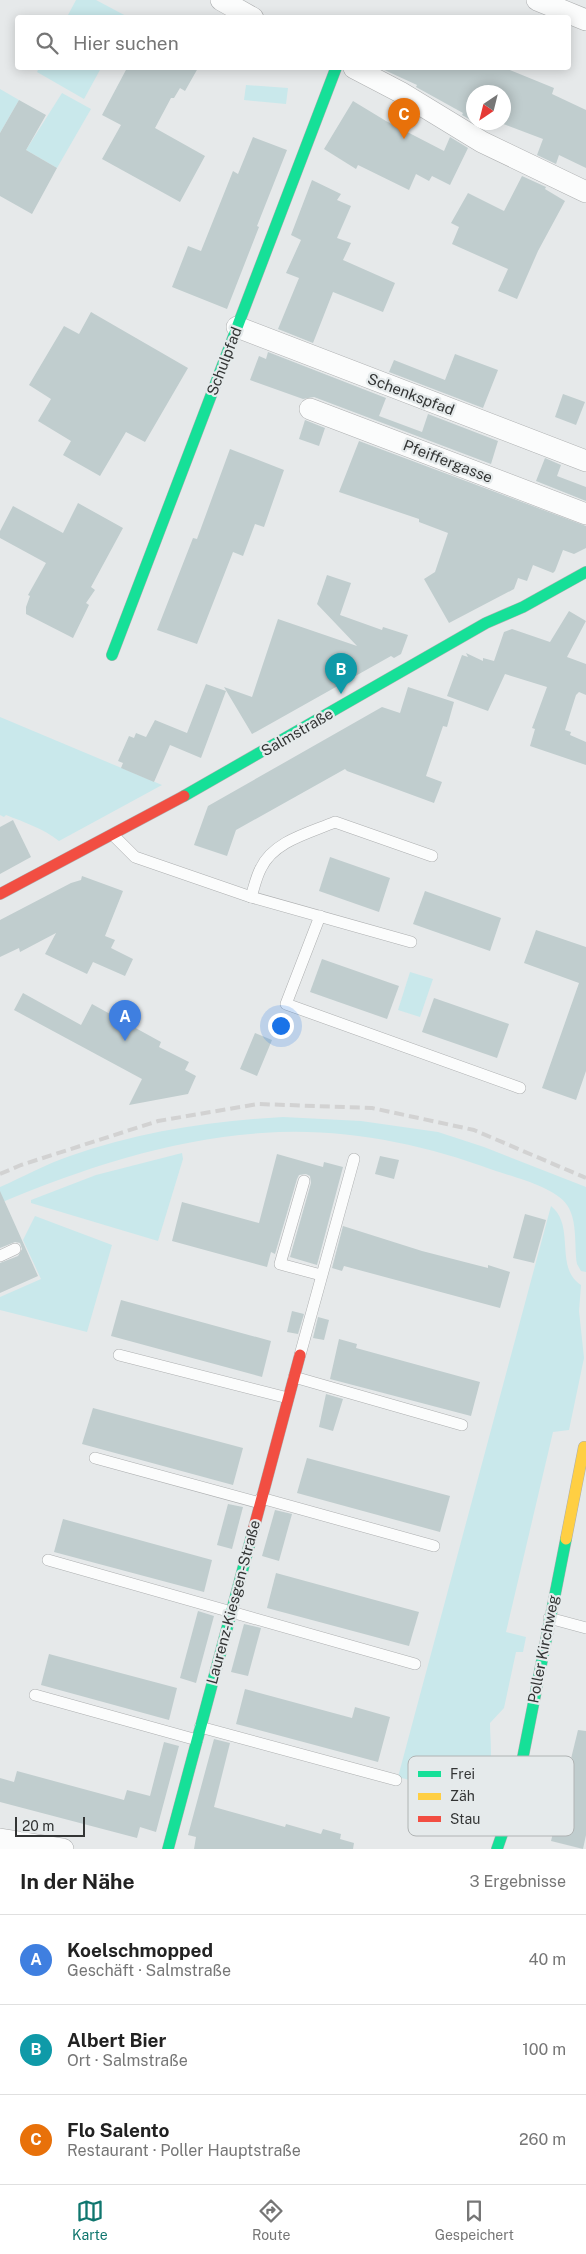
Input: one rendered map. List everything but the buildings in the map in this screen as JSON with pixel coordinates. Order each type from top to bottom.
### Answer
[{"type":"street","points":[[221,0],[248,15]]},
{"type":"street","points":[[537,0],[586,20]]},
{"type":"street","name":"Schulpfad","points":[[112,655],[335,70]]},
{"type":"street","points":[[358,70],[400,92],[482,142],[586,192]]},
{"type":"street","name":"Schenkspfad","points":[[237,327],[586,461]]},
{"type":"street","name":"Pfeiffergasse","points":[[310,408],[586,514]]},
{"type":"street","name":"Salmstraße","points":[[0,894],[113,835],[277,744],[486,623],[523,607],[586,572]]},
{"type":"street","name":"Laurenz-Kiesgen-Straße","points":[[168,1849],[300,1356]]},
{"type":"street","name":"Poller Kirchweg","points":[[523,1756],[584,1447]]},
{"type":"street","name":"Poller Kirchweg","points":[[497,1849],[501,1836]]},
{"type":"street","points":[[0,1840],[63,1849]]},
{"type":"lane","points":[[251,897],[261,868],[272,852],[280,845],[334,822],[432,856]]},
{"type":"lane","points":[[113,835],[136,857],[251,897],[411,942]]},
{"type":"lane","points":[[320,916],[286,1004],[520,1088]]},
{"type":"lane","points":[[300,1356],[354,1159]]},
{"type":"lane","points":[[304,1181],[280,1264],[321,1275]]},
{"type":"lane","points":[[0,1256],[15,1249]]},
{"type":"lane","points":[[119,1355],[288,1398]]},
{"type":"lane","points":[[294,1377],[462,1425]]},
{"type":"lane","points":[[95,1458],[434,1546]]},
{"type":"lane","points":[[48,1560],[416,1664]]},
{"type":"lane","points":[[549,1618],[586,1628]]},
{"type":"lane","points":[[35,1695],[197,1740]]},
{"type":"lane","points":[[200,1727],[396,1780]]},
{"type":"shaded area","points":[[76,0],[96,0],[124,15],[68,15]]},
{"type":"shaded area","points":[[38,70],[100,70],[84,99],[37,72]]},
{"type":"shaded area","points":[[246,85],[288,88],[286,104],[244,100]]},
{"type":"shaded area","points":[[0,89],[19,100],[0,133]]},
{"type":"shaded area","points":[[62,93],[91,109],[57,168],[26,150]]},
{"type":"shaded area","points":[[0,717],[162,785],[59,841],[34,826],[6,815],[4,817],[0,815]]},
{"type":"shaded area","points":[[410,972],[433,979],[420,1017],[398,1010]]},
{"type":"shaded area","points":[[283,1117],[361,1121],[438,1132],[484,1147],[586,1187],[586,1272],[581,1271],[577,1264],[574,1226],[570,1211],[567,1205],[553,1193],[522,1179],[437,1152],[379,1139],[350,1135],[321,1132],[262,1133],[228,1136],[195,1142],[128,1157],[96,1167],[0,1203],[0,1187],[70,1156],[122,1140],[175,1129],[229,1121]]},
{"type":"shaded area","points":[[182,1153],[183,1159],[158,1241],[31,1203],[31,1200],[96,1175]]},
{"type":"shaded area","points":[[551,1206],[558,1214],[562,1224],[568,1268],[573,1278],[581,1285],[579,1311],[584,1358],[569,1430],[553,1432],[506,1632],[526,1637],[523,1652],[516,1652],[504,1708],[490,1723],[491,1756],[408,1756],[408,1780],[398,1777]]},
{"type":"shaded area","points":[[35,1216],[112,1245],[87,1332],[0,1310],[0,1297],[41,1279],[23,1240]]},
{"type":"railway","points":[[0,1174],[21,1165],[158,1121],[258,1104],[372,1108],[474,1130],[586,1178]]},
{"type":"traffic: fast","points":[[112,655],[335,70]]},
{"type":"traffic: fast","points":[[184,796],[486,623],[523,607],[586,572]]},
{"type":"traffic: fast","points":[[168,1849],[252,1535]]},
{"type":"traffic: fast","points":[[523,1756],[566,1539]]},
{"type":"traffic: fast","points":[[497,1849],[502,1836]]},
{"type":"traffic: slow","points":[[566,1539],[584,1447]]},
{"type":"traffic: jam","points":[[0,894],[184,796]]},
{"type":"traffic: jam","points":[[252,1535],[300,1355]]},
{"type":"place","name":"Flo Salento","points":[[404,139]]},
{"type":"place","name":"Albert Bier","points":[[341,694]]},
{"type":"place","name":"Koelschmopped","points":[[125,1041]]}]
